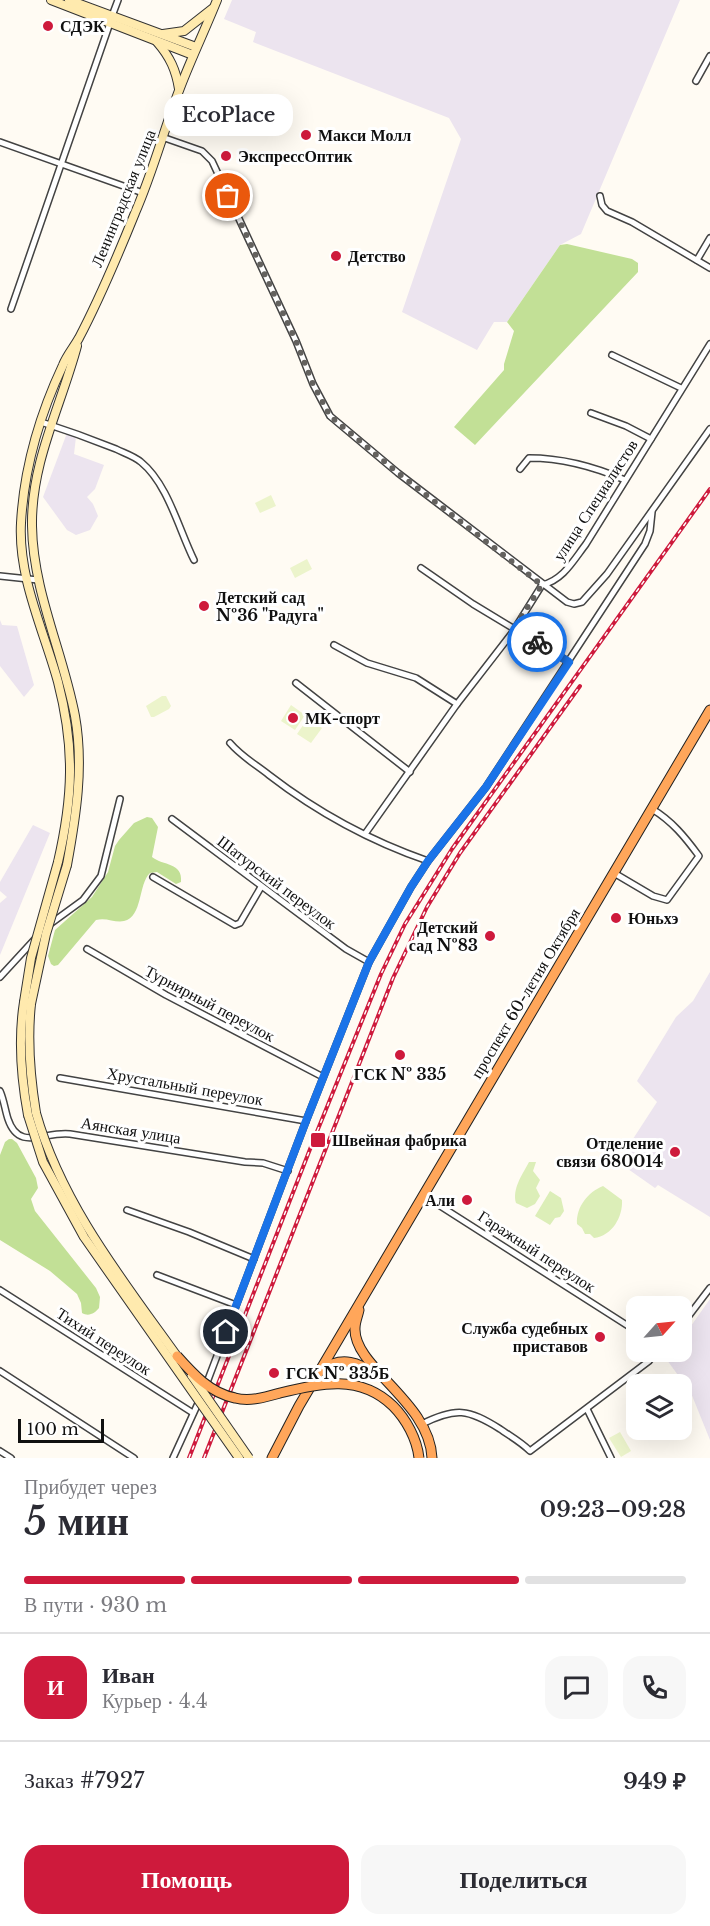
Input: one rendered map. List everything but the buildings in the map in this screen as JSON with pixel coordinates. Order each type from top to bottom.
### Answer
[{"type":"highway","name":"проспект 60-летия Октября","points":[[272,1458],[299,1406],[710,710]]},
{"type":"highway","name":"проспект 60-летия Октября","points":[[367,1291],[355,1328],[356,1338],[362,1351],[411,1407],[422,1424],[432,1458]]},
{"type":"highway","points":[[177,1356],[203,1383],[225,1396],[236,1399],[258,1398],[326,1383],[341,1382],[372,1391],[386,1399],[398,1411],[414,1438],[418,1458]]},
{"type":"highway","points":[[316,1377],[330,1364],[344,1361],[372,1371],[385,1379]]},
{"type":"main road","points":[[51,0],[111,19]]},
{"type":"main road","points":[[69,0],[111,19],[195,51]]},
{"type":"main road","points":[[158,38],[184,32],[215,4]]},
{"type":"main road","name":"Ленинградская улица","points":[[79,339],[143,193],[179,89],[215,4]]},
{"type":"main road","points":[[158,38],[169,55],[176,72],[179,89]]},
{"type":"main road","points":[[79,339],[63,363],[41,422],[27,471],[23,497],[22,544],[28,579],[58,683],[70,743],[72,766],[65,835],[31,958],[28,1041],[32,1114],[43,1162],[84,1238],[239,1458]]},
{"type":"main road","points":[[28,1003],[67,865],[80,766],[78,738],[68,687],[38,580],[33,543],[33,498],[37,472],[79,339]]},
{"type":"main road","points":[[32,1114],[51,1159],[75,1206],[114,1268],[249,1458]]},
{"type":"main road","points":[[212,1419],[228,1446],[232,1458]]},
{"type":"street","points":[[11,309],[118,0]]},
{"type":"street","points":[[696,81],[710,56]]},
{"type":"street","points":[[162,137],[201,151],[212,161],[296,341],[313,384],[330,416],[398,473],[567,602],[574,604],[582,602],[607,574],[710,429]]},
{"type":"street","points":[[0,142],[143,193]]},
{"type":"street","points":[[600,196],[602,205],[607,211],[632,222],[710,268]]},
{"type":"street","points":[[697,260],[710,238]]},
{"type":"street","name":"улица Специалистов","points":[[365,834],[457,704],[515,629],[542,585],[551,583],[563,574],[593,534],[710,344]]},
{"type":"street","points":[[612,355],[681,388]]},
{"type":"street","points":[[591,413],[626,426],[651,440]]},
{"type":"street","points":[[41,422],[80,434],[140,462],[153,476],[166,499],[183,531],[194,560]]},
{"type":"street","points":[[520,470],[529,458],[539,458],[582,464],[625,480]]},
{"type":"street","points":[[173,1458],[213,1372],[306,1121],[369,962],[428,861],[486,787],[645,544],[652,512]]},
{"type":"street","points":[[421,568],[473,604],[569,662]]},
{"type":"street","points":[[0,576],[38,580]]},
{"type":"street","points":[[334,645],[367,663],[416,678],[457,704]]},
{"type":"street","points":[[296,683],[410,772]]},
{"type":"street","points":[[230,743],[241,756],[320,811],[365,834],[428,861]]},
{"type":"street","points":[[0,977],[46,927],[83,900],[101,876],[120,799]]},
{"type":"street","points":[[614,873],[653,896],[667,900],[699,856],[678,828],[652,809]]},
{"type":"street","name":"Шатурский переулок","points":[[172,819],[346,949],[369,962]]},
{"type":"street","points":[[153,876],[235,925],[240,923],[261,887]]},
{"type":"street","name":"Турнирный переулок","points":[[87,949],[166,995],[323,1077]]},
{"type":"street","name":"Хрустальный переулок","points":[[60,1078],[306,1121]]},
{"type":"street","name":"Аянская улица","points":[[0,1091],[12,1128],[25,1139],[57,1133],[70,1134],[263,1163],[288,1171]]},
{"type":"street","name":"Гаражный переулок","points":[[423,1195],[626,1325]]},
{"type":"street","points":[[127,1210],[254,1259]]},
{"type":"street","points":[[157,1275],[236,1305]]},
{"type":"street","points":[[692,1312],[710,1288]]},
{"type":"street","name":"Тихий переулок","points":[[0,1290],[194,1413]]},
{"type":"street","points":[[422,1424],[451,1412],[465,1412],[483,1419],[522,1443],[530,1451],[648,1362]]},
{"type":"street","points":[[0,1371],[134,1458]]},
{"type":"street","points":[[587,1409],[611,1458]]},
{"type":"street","points":[[0,1451],[11,1458]]},
{"type":"shaded area","points":[[232,0],[680,0],[581,234],[560,245],[507,322],[494,322],[477,350],[402,312],[461,139],[449,118],[253,42],[256,32],[224,19]]},
{"type":"shaded area","points":[[67,433],[76,437],[74,454],[104,465],[95,489],[87,497],[98,516],[90,530],[76,535],[67,530],[43,497]]},
{"type":"shaded area","points":[[0,620],[2,625],[17,626],[34,685],[24,697],[0,666]]},
{"type":"shaded area","points":[[33,825],[50,833],[0,955],[0,903],[7,897],[0,891],[0,882]]},
{"type":"shaded area","points":[[710,972],[710,1217],[658,1185],[655,1188],[618,1162],[657,1102],[637,1081],[676,1017],[693,1001]]},
{"type":"shaded area","points":[[710,1299],[710,1440],[692,1395],[692,1374],[677,1374],[668,1362],[692,1362],[692,1324]]},
{"type":"green space","points":[[567,244],[632,259],[638,263],[638,272],[475,445],[454,427],[504,370],[514,331],[507,322],[560,245]]},
{"type":"green space","points":[[271,495],[276,506],[260,513],[255,503]]},
{"type":"green space","points":[[307,559],[312,569],[295,578],[290,568]]},
{"type":"green space","points":[[166,696],[171,706],[151,717],[146,706]]},
{"type":"green space","name":"МК-спорт","points":[[291,705],[305,715],[295,730],[281,721]]},
{"type":"green space","points":[[308,718],[322,728],[311,743],[297,734]]},
{"type":"green space","points":[[147,817],[152,818],[158,827],[152,857],[176,868],[181,876],[181,882],[176,884],[157,872],[150,873],[146,878],[137,907],[130,918],[124,921],[96,920],[58,965],[54,966],[48,956],[55,930],[92,897],[108,872],[115,846],[119,840],[134,823]]},
{"type":"green space","points":[[9,1139],[17,1143],[36,1178],[38,1188],[31,1199],[35,1211],[96,1288],[100,1297],[99,1308],[92,1314],[82,1313],[77,1294],[50,1271],[0,1240],[0,1155],[5,1142]]},
{"type":"green space","points":[[529,1162],[536,1162],[533,1171],[540,1180],[536,1188],[540,1196],[535,1204],[527,1208],[516,1203],[515,1193]]},
{"type":"green space","points":[[603,1186],[622,1200],[621,1213],[611,1230],[594,1238],[590,1234],[585,1234],[577,1224],[577,1218],[584,1201],[592,1192]]},
{"type":"green space","points":[[550,1191],[561,1198],[564,1211],[550,1225],[535,1216]]},
{"type":"green space","points":[[620,1432],[631,1451],[621,1457],[609,1438]]},
{"type":"railway","points":[[189,1458],[314,1139],[381,974],[405,924],[452,849],[710,489]]},
{"type":"railway","points":[[204,1458],[393,978],[427,907],[460,853],[580,686]]},
{"type":"way so far","points":[[228,196],[296,341],[313,384],[330,416],[398,473],[542,585],[515,629],[537,642]]},
{"type":"place","name":"СДЭК","points":[[48,26]]},
{"type":"place","name":"Макси Молл","points":[[306,135]]},
{"type":"place","name":"ЭкспрессОптик","points":[[226,156]]},
{"type":"place","name":"EcoPlace","points":[[228,196]]},
{"type":"place","name":"Детство","points":[[336,256]]},
{"type":"place","name":"Детский сад №36 \"Радуга\"","points":[[204,606]]},
{"type":"place","name":"МК-спорт","points":[[293,718]]},
{"type":"place","name":"Юньхэ","points":[[616,918]]},
{"type":"place","name":"Детский сад №83","points":[[490,936]]},
{"type":"place","name":"ГСК № 335","points":[[400,1055]]},
{"type":"place","name":"Швейная фабрика","points":[[318,1140]]},
{"type":"place","name":"Отделение связи 680014","points":[[675,1152]]},
{"type":"place","name":"Али","points":[[467,1200]]},
{"type":"place","name":"Служба судебных приставов","points":[[600,1337]]},
{"type":"place","name":"ГСК № 335Б","points":[[274,1373]]},
{"type":"route","points":[[226,1332],[369,962],[428,861],[486,787],[569,662],[537,642]]}]
